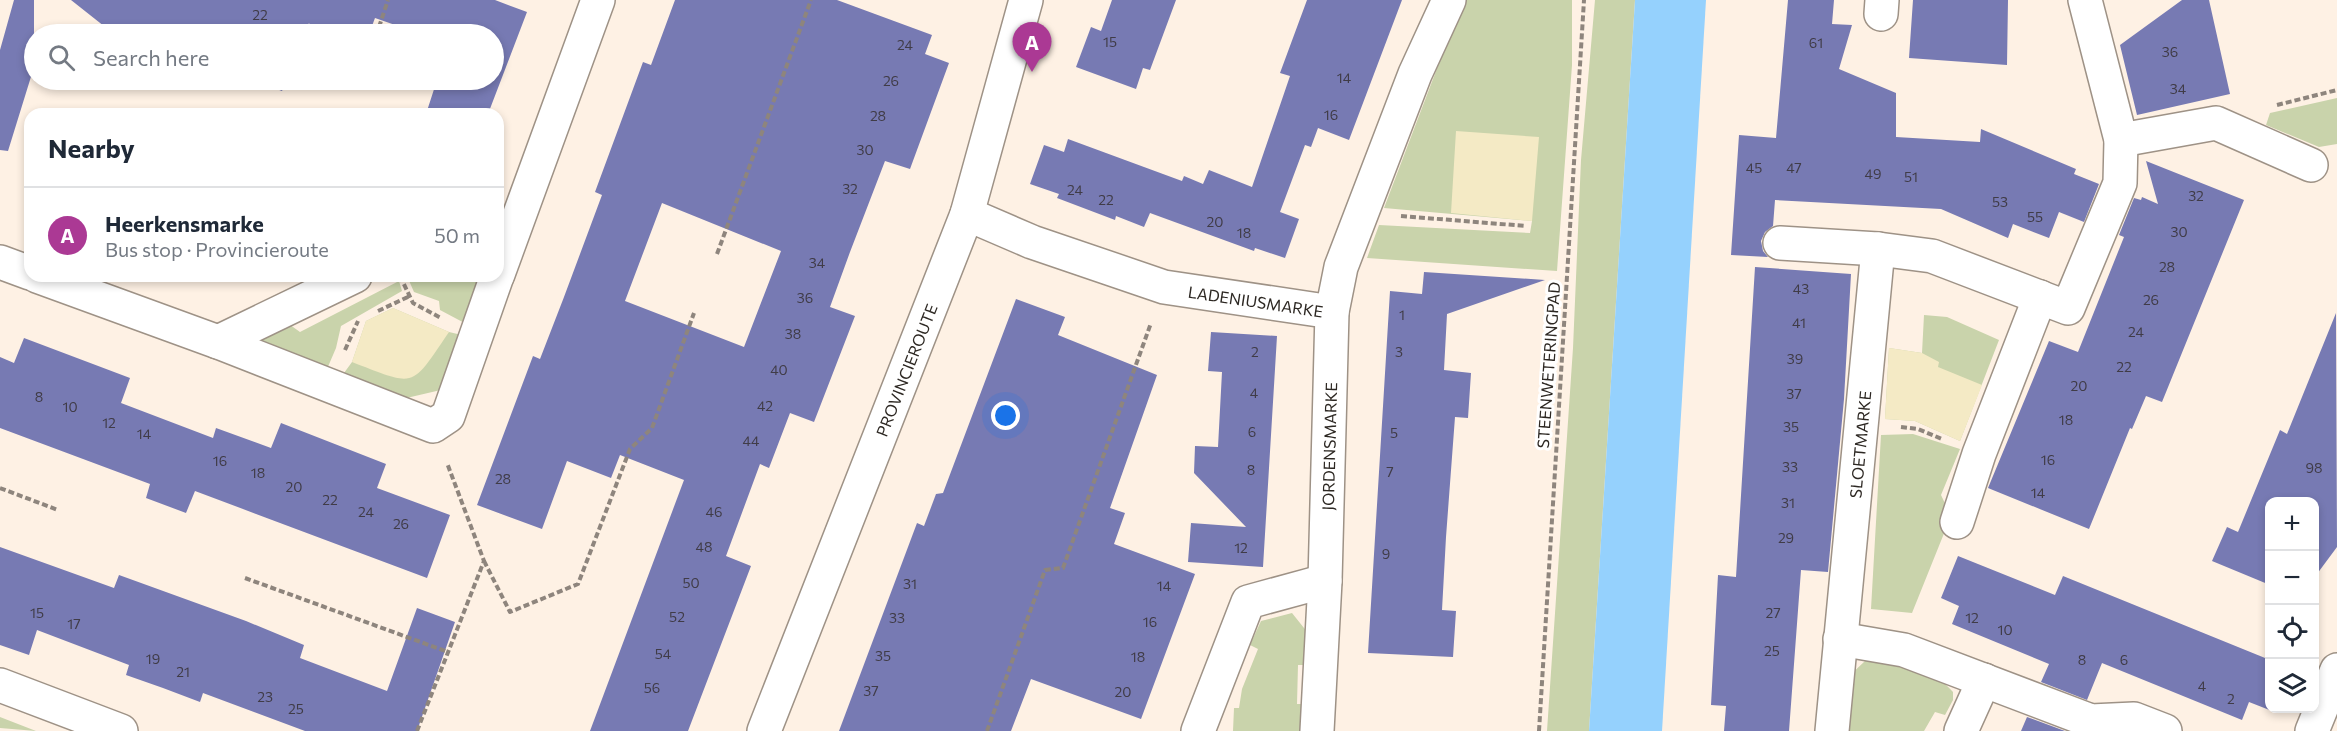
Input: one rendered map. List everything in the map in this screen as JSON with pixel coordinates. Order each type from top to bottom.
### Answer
[{"type":"street","name":"LADENIUSMARKE","points":[[967,214],[1032,242],[1164,287],[1332,312],[1341,267],[1414,74],[1449,0]]},
{"type":"street","points":[[1780,243],[1878,249],[1932,256],[2068,308],[2120,183],[2121,140],[2085,0]]},
{"type":"street","points":[[504,240],[508,217],[594,1]]},
{"type":"street","name":"PROVINCIEROUTE","points":[[764,731],[967,214],[1018,2]]},
{"type":"street","points":[[2121,140],[2216,123],[2311,165]]},
{"type":"street","name":"SLOETMARKE","points":[[1832,731],[1878,249]]},
{"type":"street","points":[[0,262],[24,271]]},
{"type":"street","points":[[53,282],[218,342],[433,426],[448,416],[495,282]]},
{"type":"street","points":[[218,342],[343,282]]},
{"type":"street","points":[[1957,522],[1979,454],[2040,297]]},
{"type":"street","name":"JORDENSMARKE","points":[[1317,731],[1325,581],[1332,312]]},
{"type":"street","points":[[1198,731],[1248,602],[1325,581]]},
{"type":"street","points":[[1840,639],[1904,650],[2091,720],[2134,718],[2165,731]]},
{"type":"street","points":[[2312,731],[2337,670]]},
{"type":"street","points":[[1961,731],[1984,680]]},
{"type":"street","points":[[0,686],[121,731]]},
{"type":"path","points":[[379,24],[388,0]]},
{"type":"path","points":[[717,254],[811,0]]},
{"type":"path","name":"STEENWETERINGPAD","points":[[1539,731],[1584,0]]},
{"type":"path","points":[[1362,213],[1526,226]]},
{"type":"path","points":[[403,282],[413,303],[453,325],[477,333]]},
{"type":"path","points":[[987,731],[1046,570],[1063,568],[1164,287]]},
{"type":"path","points":[[330,386],[358,320],[410,296]]},
{"type":"path","points":[[433,426],[484,561],[510,612],[578,584],[630,449],[651,428],[694,313]]},
{"type":"path","points":[[1861,422],[1918,429],[1979,454]]},
{"type":"path","points":[[0,488],[58,510]]},
{"type":"path","points":[[417,731],[484,561]]},
{"type":"path","points":[[245,578],[448,652]]},
{"type":"green space","points":[[1463,0],[1572,0],[1572,65],[1557,271],[1367,258],[1379,225],[1530,233],[1532,221],[1384,208]]},
{"type":"green space","points":[[1595,0],[1635,0],[1589,731],[1547,731],[1573,348],[1581,160]]},
{"type":"green space","points":[[2337,98],[2337,144],[2319,147],[2266,125],[2270,113]]},
{"type":"green space","points":[[399,282],[402,291],[341,326],[336,348],[327,369],[254,341],[286,322],[300,332]]},
{"type":"green space","points":[[410,282],[483,282],[472,327],[440,310],[439,301],[414,292]]},
{"type":"green space","points":[[393,308],[449,332],[466,336],[445,389],[398,400],[352,382],[344,373],[352,362],[366,321]]},
{"type":"green space","points":[[1924,315],[1947,317],[1999,340],[1960,441],[1915,421],[1885,419],[1889,348],[1922,353]]},
{"type":"green space","points":[[1913,434],[1960,449],[1941,495],[1951,516],[1912,613],[1871,609],[1881,435]]},
{"type":"green space","points":[[1292,613],[1308,633],[1305,665],[1298,665],[1297,704],[1304,704],[1301,731],[1233,731],[1234,708],[1239,708],[1242,689],[1258,649],[1250,645],[1261,621]]},
{"type":"green space","points":[[1865,661],[1902,664],[1934,675],[1953,692],[1953,700],[1945,715],[1935,712],[1924,731],[1843,731],[1846,679]]},
{"type":"green space","points":[[0,717],[36,731],[0,728]]},
{"type":"sand","points":[[1456,131],[1539,137],[1532,221],[1451,213]]},
{"type":"sand","points":[[393,308],[449,332],[427,364],[410,378],[401,379],[389,376],[352,362],[366,321]]},
{"type":"sand","points":[[1889,348],[1922,353],[1939,362],[1938,367],[1982,385],[1960,441],[1915,421],[1885,419]]},
{"type":"water","points":[[1635,0],[1706,0],[1662,731],[1589,731]]},
{"type":"building","points":[[14,0],[34,0],[34,24],[24,24],[24,90],[27,90],[8,151],[0,150],[0,50]]},
{"type":"building","points":[[71,0],[495,0],[527,12],[504,72],[504,24],[392,24],[375,18],[373,24],[101,24]]},
{"type":"building","points":[[675,0],[837,0],[932,35],[925,54],[949,63],[910,169],[885,161],[850,252],[830,307],[855,316],[814,422],[790,413],[769,468],[760,464],[726,556],[751,566],[688,731],[590,731],[684,480],[620,455],[611,478],[567,461],[542,529],[477,505],[533,356],[540,359],[564,297],[602,195],[595,192],[643,62],[651,65]],"holes":[[[662,203],[781,251],[744,347],[625,301]]]},
{"type":"building","points":[[1112,0],[1176,0],[1150,70],[1143,68],[1136,89],[1076,67],[1091,27],[1101,31]]},
{"type":"building","points":[[1307,0],[1402,0],[1349,140],[1318,128],[1311,147],[1305,145],[1280,212],[1299,219],[1285,258],[1255,248],[1254,251],[1150,213],[1144,227],[1116,216],[1115,220],[1057,198],[1059,194],[1030,184],[1044,145],[1064,152],[1068,139],[1182,181],[1184,176],[1203,184],[1209,170],[1252,187],[1290,76],[1280,73]]},
{"type":"building","points":[[1788,0],[1834,0],[1832,24],[1852,25],[1839,69],[1896,93],[1896,137],[1980,142],[1981,129],[2076,169],[2074,174],[2099,184],[2084,222],[2059,212],[2049,238],[2013,224],[2008,238],[1941,209],[1775,200],[1773,226],[1765,232],[1761,241],[1763,251],[1768,257],[1731,255],[1739,135],[1776,138]]},
{"type":"building","points":[[1913,0],[2008,0],[2007,65],[1909,58]]},
{"type":"building","points":[[2182,0],[2209,0],[2230,94],[2137,115],[2120,45]]},
{"type":"building","points":[[434,90],[497,90],[490,108],[428,108]]},
{"type":"building","points":[[2146,161],[2244,200],[2162,402],[2146,396],[2132,429],[2130,428],[2089,529],[1988,488],[2049,341],[2078,352],[2124,237],[2119,235],[2134,198],[2141,200],[2142,197],[2158,204]]},
{"type":"building","points":[[1755,267],[1851,274],[1844,399],[1828,572],[1801,570],[1789,731],[1724,731],[1726,706],[1711,705],[1718,575],[1736,577]]},
{"type":"building","points":[[1424,272],[1545,280],[1447,314],[1444,370],[1471,373],[1468,418],[1455,417],[1446,537],[1442,610],[1456,611],[1453,657],[1368,653],[1390,291],[1422,294]]},
{"type":"building","points":[[1016,299],[1065,317],[1058,335],[1157,375],[1110,508],[1125,513],[1114,544],[1195,574],[1141,719],[1031,679],[1011,731],[839,731],[917,523],[924,526],[936,494],[943,493]]},
{"type":"building","points":[[2336,313],[2337,547],[2319,571],[2319,497],[2265,497],[2265,583],[2212,561],[2227,527],[2238,532],[2280,430],[2287,434]]},
{"type":"building","points":[[1211,332],[1277,336],[1263,567],[1188,562],[1191,523],[1246,527],[1194,473],[1195,446],[1218,447],[1222,372],[1208,371]]},
{"type":"building","points":[[24,338],[130,378],[121,403],[213,438],[216,428],[271,448],[281,423],[386,464],[377,488],[450,515],[427,578],[195,491],[186,513],[146,498],[150,484],[0,428],[0,357],[14,363]]},
{"type":"building","points":[[0,547],[114,588],[119,575],[246,621],[304,645],[300,658],[387,691],[417,608],[455,622],[417,731],[305,731],[203,693],[200,702],[126,675],[129,665],[37,630],[29,655],[0,645]]},
{"type":"building","points":[[1958,556],[2055,595],[2063,576],[2265,658],[2265,708],[2249,702],[2242,720],[2102,663],[2087,700],[2041,682],[2049,664],[1952,624],[1959,606],[1941,598]]},
{"type":"building","points":[[2027,717],[2065,731],[2021,731]]},
{"type":"place","name":"Heerkensmarke","points":[[1032,72]]}]
